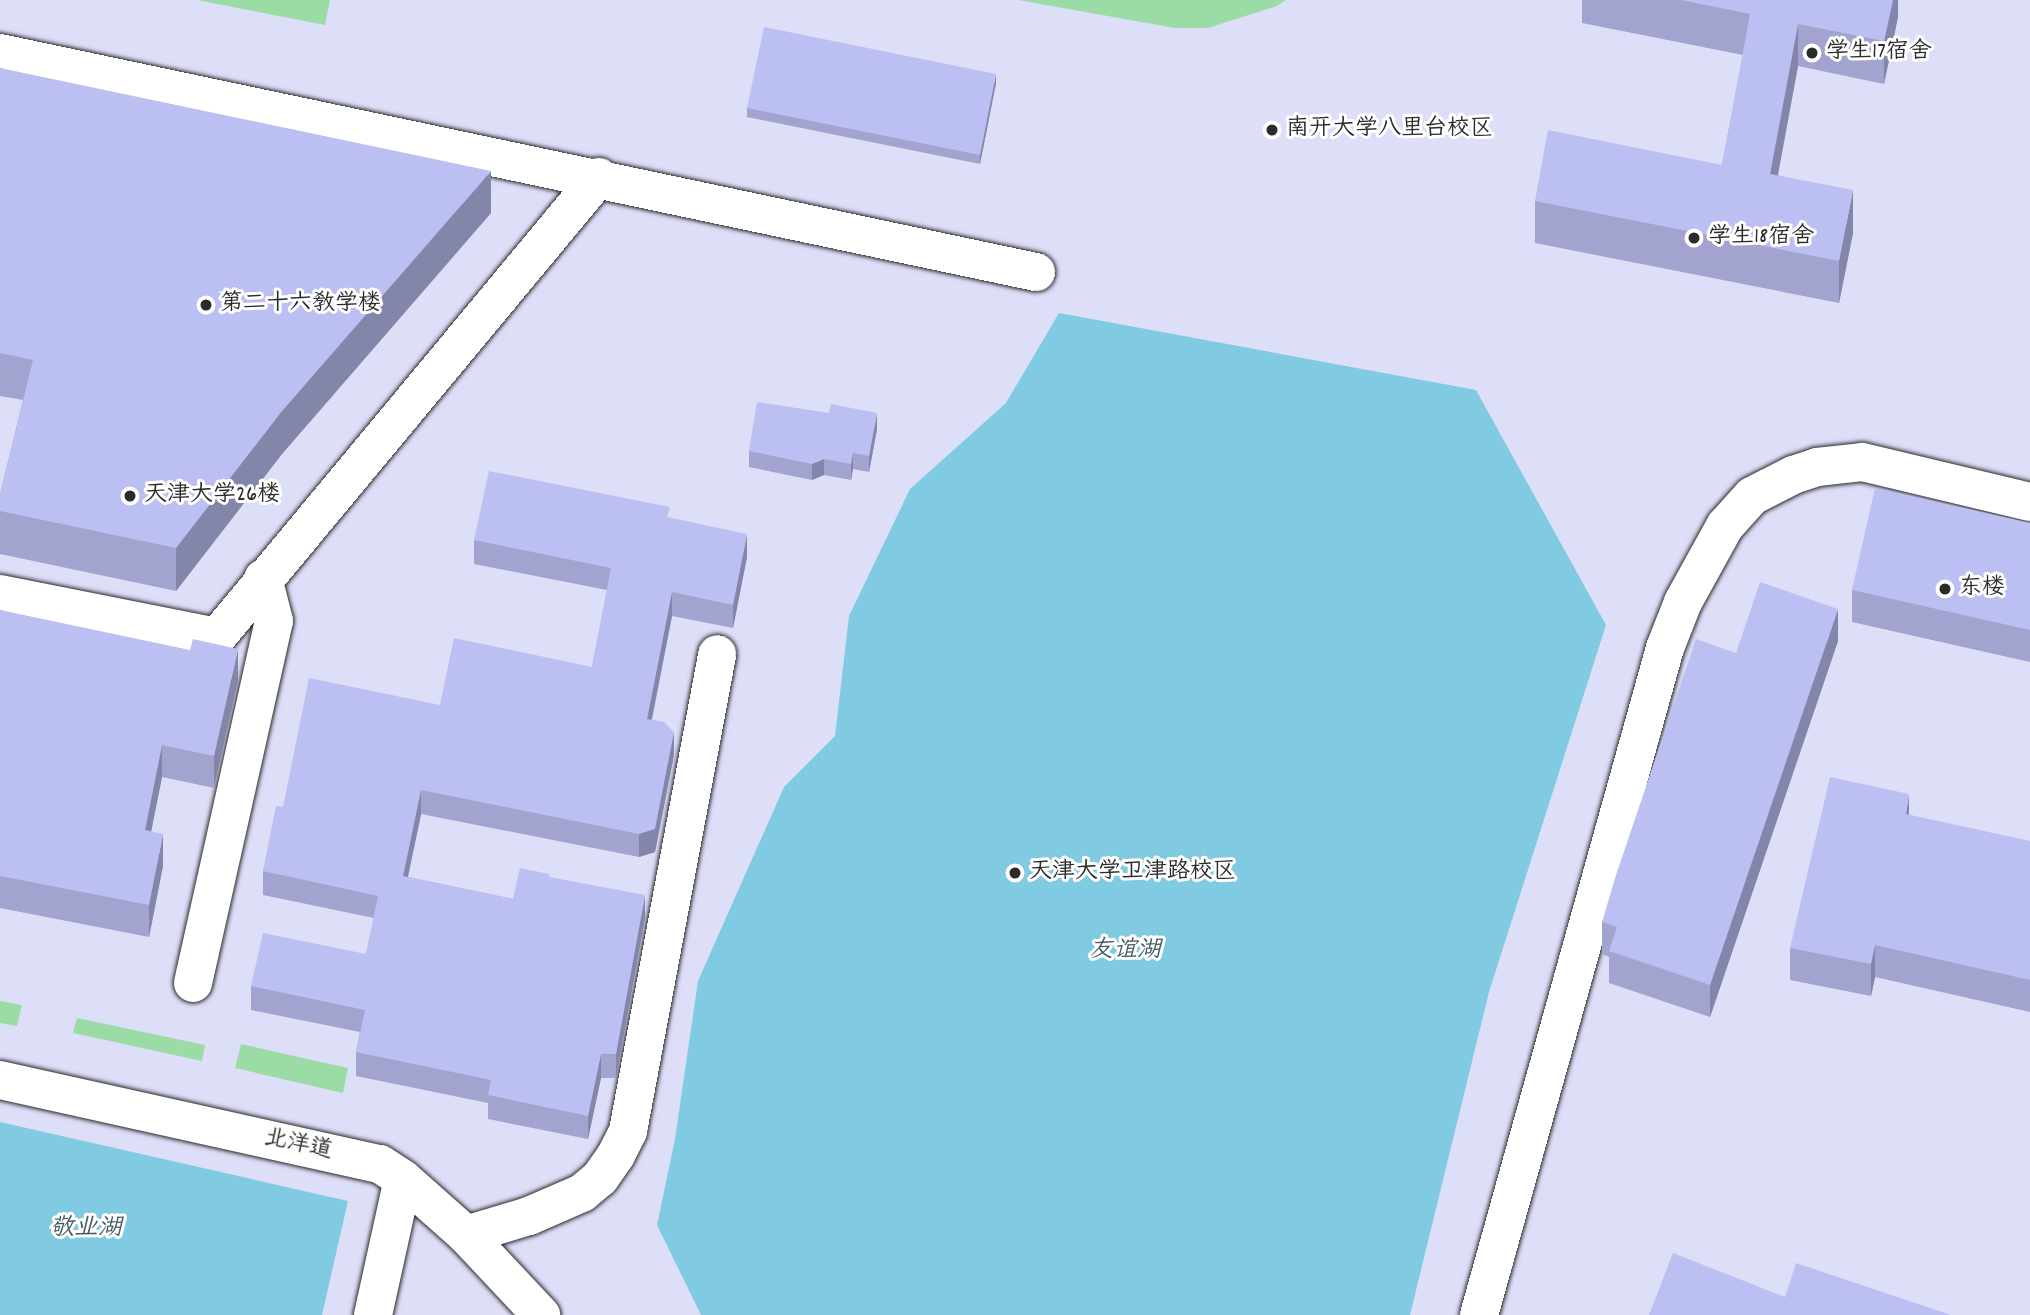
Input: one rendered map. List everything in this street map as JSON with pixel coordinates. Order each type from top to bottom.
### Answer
[{"type":"street","points":[[0,52],[1036,272]]},
{"type":"street","points":[[0,594],[217,637],[263,578],[598,177]]},
{"type":"street","points":[[1479,1315],[1664,648],[1683,602],[1726,526],[1752,496],[1793,475],[1817,467],[1862,462],[2030,502]]},
{"type":"street","points":[[193,984],[274,621],[263,578]]},
{"type":"street","points":[[466,1235],[529,1216],[582,1193],[600,1178],[617,1156],[628,1131],[717,654]]},
{"type":"street","name":"北洋道","points":[[0,1080],[380,1164],[403,1180],[466,1235],[541,1315]]},
{"type":"street","points":[[373,1315],[403,1180]]},
{"type":"shaded area","name":"天津大学卫津路校区","points":[[0,0],[2030,0],[2030,1315],[0,1315]]},
{"type":"green space","points":[[197,0],[330,0],[325,25]]},
{"type":"green space","points":[[1018,0],[1286,0],[1277,6],[1208,28],[1175,28]]},
{"type":"green space","points":[[0,1001],[22,1005],[17,1026],[0,1023]]},
{"type":"green space","points":[[77,1018],[205,1045],[202,1061],[73,1033]]},
{"type":"green space","points":[[241,1044],[348,1068],[343,1093],[235,1068]]},
{"type":"water","name":"友谊湖","points":[[1059,313],[1476,390],[1606,625],[1489,992],[1410,1315],[701,1315],[657,1225],[675,1139],[698,981],[784,787],[835,736],[849,616],[910,489],[1006,403]]},
{"type":"water","name":"敬业湖","points":[[0,1122],[348,1201],[322,1315],[0,1315]]},
{"type":"building","points":[[1681,0],[1893,0],[1884,41],[1798,24],[1770,174],[1853,190],[1839,261],[1535,201],[1548,130],[1722,165],[1750,14]]},
{"type":"building","points":[[764,27],[996,74],[980,155],[747,108]]},
{"type":"building","name":"第二十六教学楼","points":[[0,68],[491,171],[282,411],[176,548],[0,511],[0,494],[33,360],[0,353]]},
{"type":"building","points":[[757,402],[829,413],[831,404],[877,413],[869,456],[853,453],[851,464],[824,459],[812,464],[749,451]]},
{"type":"building","points":[[489,471],[670,507],[667,517],[747,534],[733,605],[672,592],[647,719],[664,722],[674,732],[655,829],[639,834],[421,790],[403,876],[513,899],[520,868],[549,874],[549,877],[645,895],[616,1054],[601,1054],[588,1116],[488,1095],[491,1080],[356,1052],[365,1010],[251,986],[263,933],[366,954],[378,896],[263,871],[276,806],[283,807],[309,678],[440,705],[454,638],[592,667],[611,568],[474,540]]},
{"type":"building","name":"东楼","points":[[1875,488],[2030,523],[2030,630],[1852,590]]},
{"type":"building","points":[[1760,582],[1838,609],[1710,985],[1609,951],[1617,927],[1602,922],[1696,639],[1736,653]]},
{"type":"building","points":[[0,610],[190,650],[193,639],[238,649],[214,756],[162,745],[145,830],[163,834],[149,905],[0,876]]},
{"type":"building","points":[[1830,777],[1909,794],[1906,814],[2030,841],[2030,980],[1875,945],[1871,964],[1790,948]]},
{"type":"building","points":[[1673,1253],[1785,1297],[1796,1263],[1951,1315],[1649,1315]]},
{"type":"place","name":"学生17宿舍","points":[[1812,53]]},
{"type":"place","name":"南开大学八里台校区","points":[[1272,130]]},
{"type":"place","name":"学生18宿舍","points":[[1694,238]]},
{"type":"place","name":"第二十六教学楼","points":[[206,305]]},
{"type":"place","name":"天津大学26楼","points":[[130,496]]},
{"type":"place","name":"东楼","points":[[1945,589]]},
{"type":"place","name":"天津大学卫津路校区","points":[[1015,873]]}]
